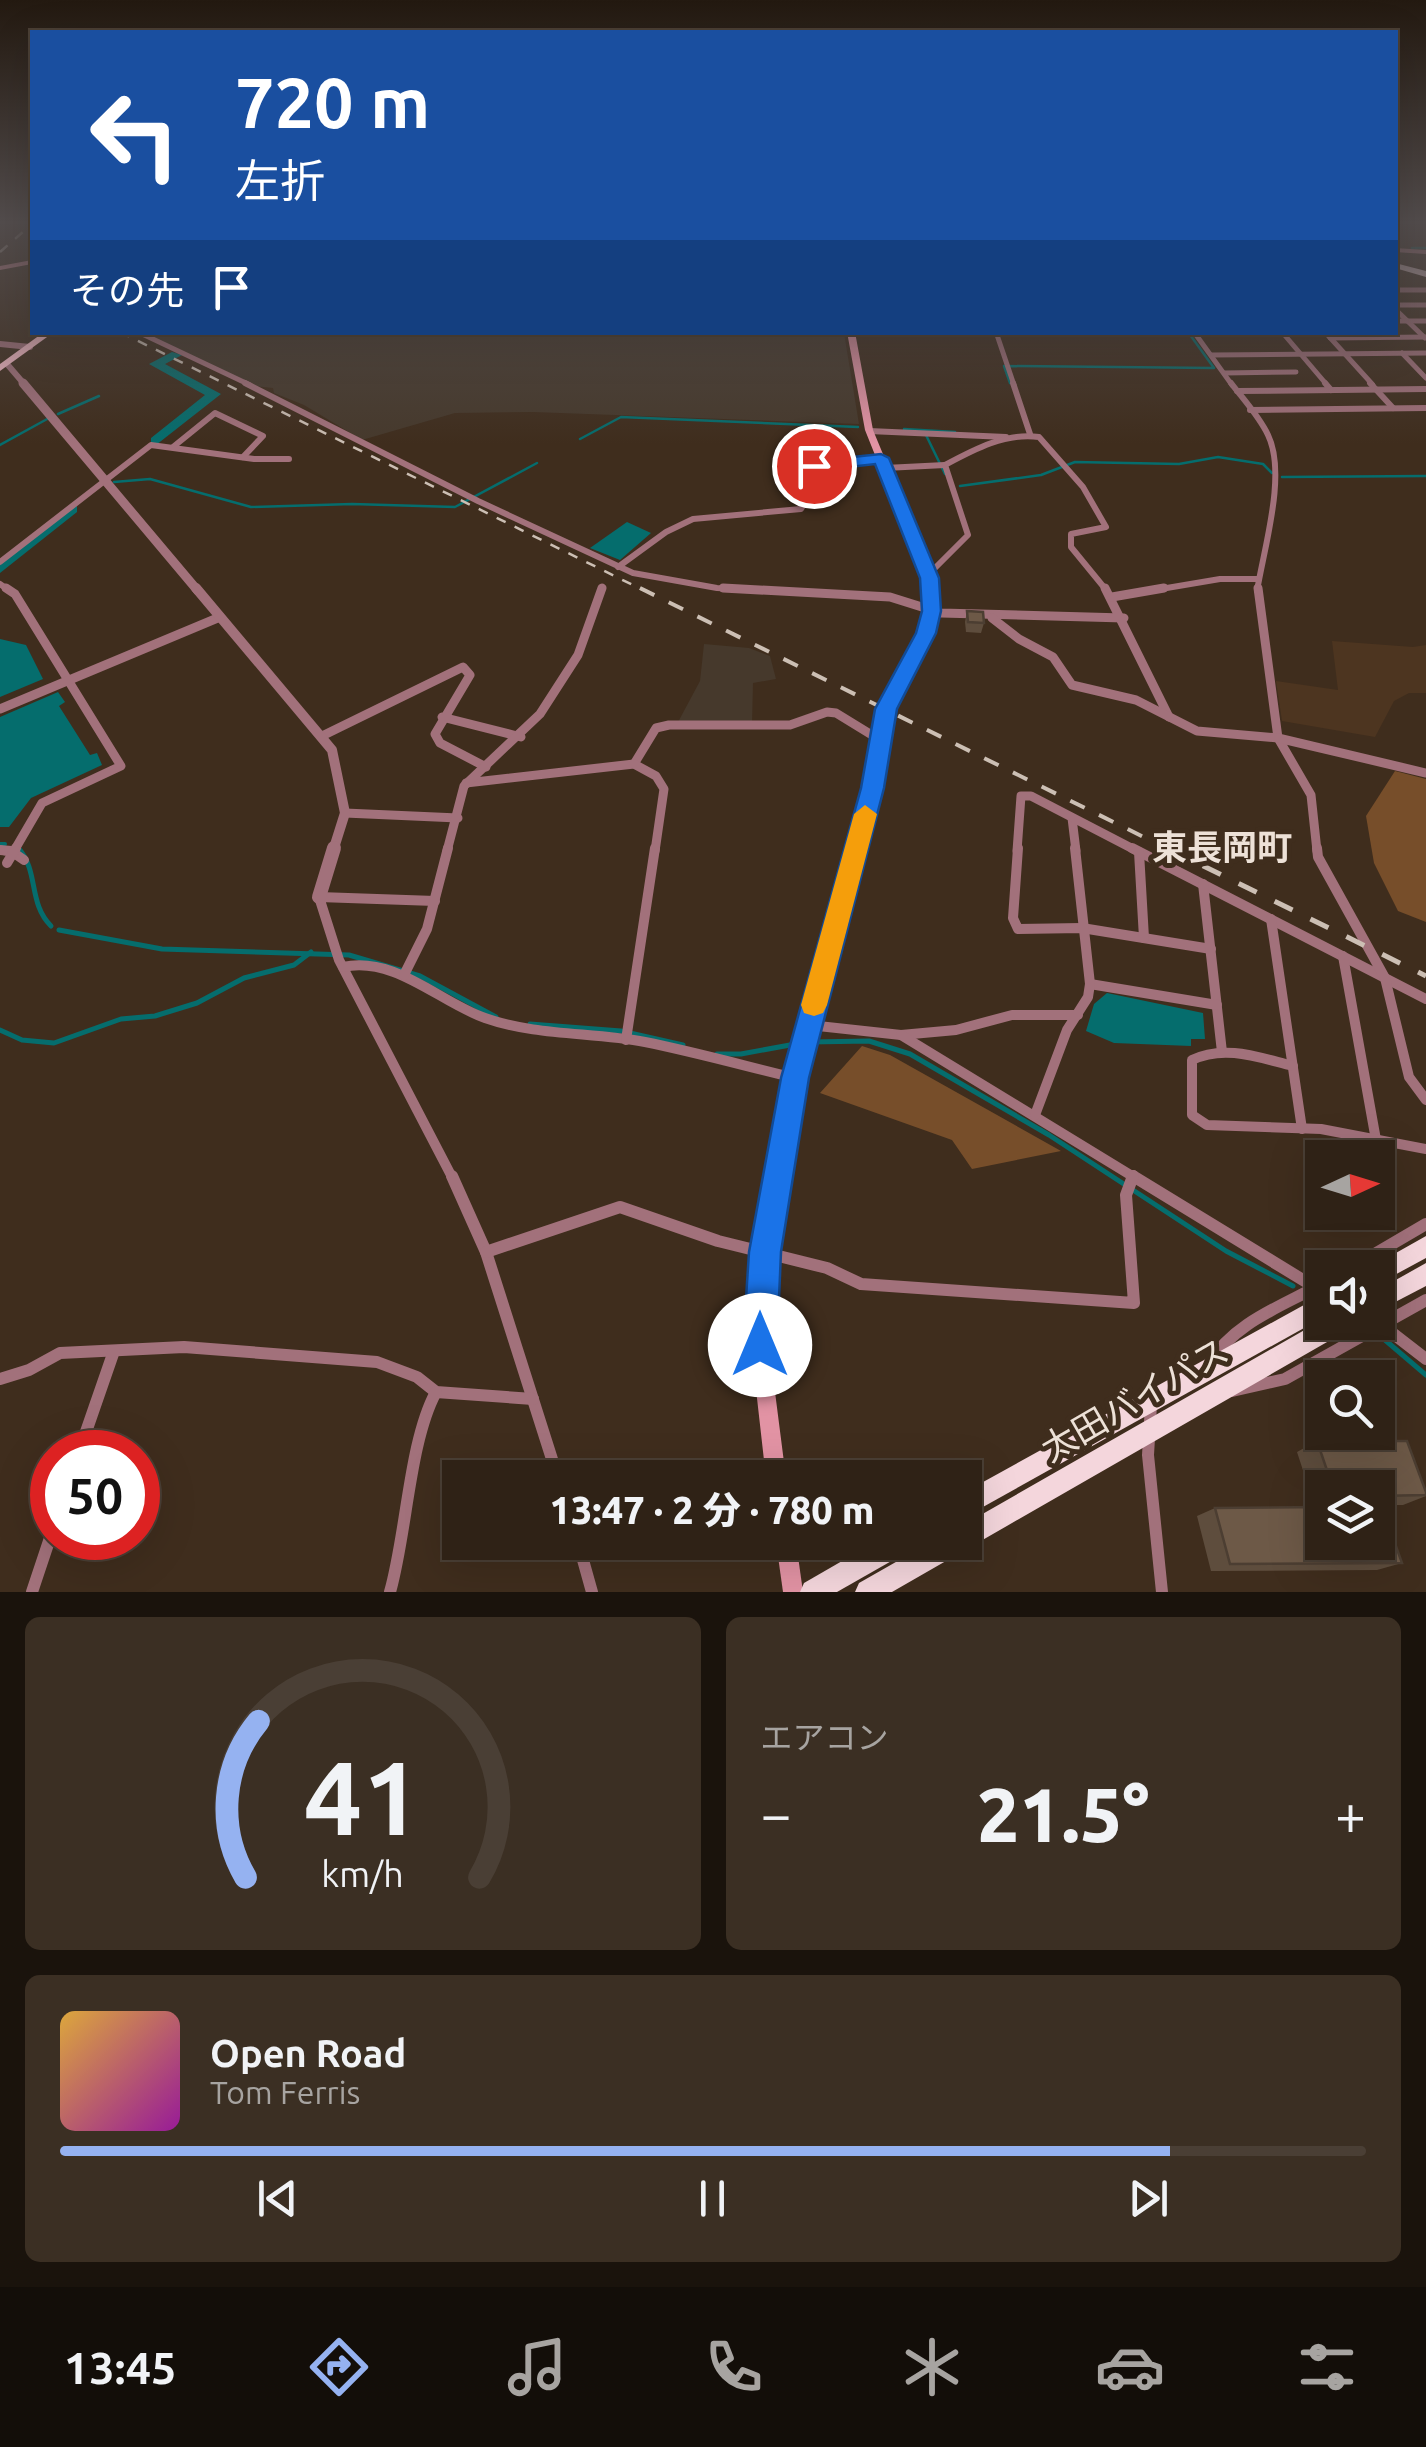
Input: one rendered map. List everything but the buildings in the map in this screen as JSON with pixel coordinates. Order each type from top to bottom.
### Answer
[{"type":"highway","points":[[1395,1264],[1426,1246]]},
{"type":"highway","points":[[1395,1291],[1426,1274]]},
{"type":"highway","name":"太田バイパス","points":[[982,1528],[1149,1434],[1305,1304]]},
{"type":"highway","name":"太田バイパス","points":[[982,1495],[1151,1402],[1213,1381],[1305,1338]]},
{"type":"highway","points":[[812,1592],[868,1560]]},
{"type":"highway","points":[[868,1592],[924,1560]]},
{"type":"main road","points":[[3,366],[46,335]]},
{"type":"main road","points":[[774,1460],[760,1345],[765,1252],[795,1078],[872,788],[886,709],[926,633],[931,611],[928,575],[869,430],[853,335]]},
{"type":"main road","points":[[789,1560],[793,1592]]},
{"type":"street","points":[[1398,307],[1426,305]]},
{"type":"street","points":[[1398,310],[1425,338]]},
{"type":"street","points":[[1398,322],[1426,321]]},
{"type":"street","points":[[144,335],[633,573],[716,588],[890,597],[931,611],[1124,618]]},
{"type":"street","points":[[997,335],[1030,434],[1051,448],[1106,527],[1071,534],[1071,547],[1112,597],[1169,717]]},
{"type":"street","points":[[1196,335],[1266,433],[1275,455],[1276,476],[1257,592],[1278,738],[1311,795],[1318,857],[1385,978],[1409,1078],[1426,1100]]},
{"type":"street","points":[[1285,335],[1331,390]]},
{"type":"street","points":[[1327,335],[1425,338]]},
{"type":"street","points":[[1327,335],[1393,408]]},
{"type":"street","points":[[0,344],[30,347]]},
{"type":"street","points":[[1211,356],[1426,353]]},
{"type":"street","points":[[1402,354],[1426,378]]},
{"type":"street","points":[[3,366],[106,478],[322,736],[335,757],[345,814],[319,896],[328,937],[468,1207],[552,1460]]},
{"type":"street","points":[[1224,374],[1296,372]]},
{"type":"street","points":[[1237,391],[1426,389]]},
{"type":"street","points":[[1250,410],[1426,408]]},
{"type":"street","points":[[172,448],[215,413],[263,437],[243,457]]},
{"type":"street","points":[[869,430],[1014,438]]},
{"type":"street","points":[[618,566],[666,532],[693,520],[800,509],[804,504],[798,485],[814,466],[941,465],[1030,434]]},
{"type":"street","points":[[0,562],[151,445],[289,459]]},
{"type":"street","points":[[928,575],[968,535],[941,465]]},
{"type":"street","points":[[1112,597],[1220,579],[1259,579]]},
{"type":"street","points":[[0,584],[15,594],[122,766],[42,803],[6,851],[24,860],[4,863]]},
{"type":"street","points":[[404,975],[422,943],[466,783],[521,737],[540,714],[578,654],[602,588]]},
{"type":"street","points":[[990,616],[1019,639],[1053,657],[1072,685],[1136,700],[1197,731],[1278,738],[1426,773]]},
{"type":"street","points":[[0,709],[220,617]]},
{"type":"street","points":[[322,736],[463,667],[470,675],[442,717],[436,740],[486,767]]},
{"type":"street","points":[[634,764],[656,728],[669,725],[790,725],[827,712],[836,713],[880,740]]},
{"type":"street","points":[[442,717],[521,737]]},
{"type":"street","points":[[466,783],[634,764],[656,776],[664,790],[626,1040]]},
{"type":"street","points":[[1211,949],[1082,928],[1018,929],[1013,918],[1019,799],[1031,796],[1426,999]]},
{"type":"street","points":[[345,814],[458,818]]},
{"type":"street","points":[[1035,1115],[1067,1030],[1078,1015],[1090,984],[1091,964],[1082,928],[1072,818]]},
{"type":"street","points":[[1139,852],[1144,938]]},
{"type":"street","points":[[1203,884],[1222,1052]]},
{"type":"street","points":[[319,896],[435,900]]},
{"type":"street","points":[[1271,919],[1302,1129]]},
{"type":"street","points":[[1294,1066],[1222,1052],[1197,1055],[1192,1060],[1192,1115],[1198,1122],[1302,1129],[1376,1140],[1343,956]]},
{"type":"street","points":[[343,967],[353,965],[404,975],[500,1024],[626,1040],[795,1078]]},
{"type":"street","points":[[1090,984],[1217,1005]]},
{"type":"street","points":[[809,1025],[902,1035],[956,1030],[1012,1015],[1078,1015]]},
{"type":"street","points":[[902,1035],[1305,1283]]},
{"type":"street","points":[[1395,1143],[1426,1149]]},
{"type":"street","points":[[486,1252],[620,1207],[718,1241],[878,1287],[1134,1303],[1126,1195],[1134,1176]]},
{"type":"street","points":[[1382,1250],[1426,1224]]},
{"type":"street","points":[[1395,1318],[1426,1300]]},
{"type":"street","points":[[1395,1335],[1426,1359]]},
{"type":"street","points":[[1213,1381],[1272,1384],[1354,1340]]},
{"type":"street","points":[[0,1379],[17,1375],[60,1352],[223,1348],[264,1356],[377,1362],[418,1377],[436,1392],[533,1399]]},
{"type":"street","points":[[87,1430],[114,1351]]},
{"type":"street","points":[[390,1592],[402,1550],[424,1414],[436,1392]]},
{"type":"street","points":[[1151,1402],[1148,1454],[1162,1592]]},
{"type":"street","points":[[1059,1452],[1084,1450],[1120,1432],[1149,1434]]},
{"type":"street","points":[[32,1592],[43,1560]]},
{"type":"street","points":[[583,1560],[592,1592]]},
{"type":"shaded area","points":[[148,335],[844,335],[859,424],[533,412],[455,413],[362,440],[304,405],[274,393],[273,388],[254,386]]},
{"type":"shaded area","points":[[1332,641],[1426,645],[1426,693],[1409,693],[1394,701],[1375,737],[1282,721],[1276,681],[1338,690]]},
{"type":"shaded area","points":[[704,644],[749,648],[770,656],[776,679],[753,683],[752,725],[677,724],[700,681]]},
{"type":"shaded area","points":[[1395,771],[1426,779],[1426,922],[1398,911],[1374,863],[1366,816]]},
{"type":"shaded area","points":[[862,1046],[890,1055],[1061,1151],[972,1169],[952,1140],[820,1093]]},
{"type":"water","points":[[627,522],[651,533],[620,560],[590,548]]},
{"type":"water","points":[[0,639],[26,645],[43,679],[0,697]]},
{"type":"water","points":[[58,692],[65,702],[59,706],[90,755],[97,753],[102,765],[31,798],[9,827],[0,827],[0,717]]},
{"type":"water","points":[[1107,993],[1203,1013],[1205,1039],[1191,1039],[1191,1046],[1114,1043],[1086,1031],[1094,1004]]},
{"type":"waterway","points":[[1010,383],[1004,366],[1214,368],[1190,335]]},
{"type":"waterway","points":[[156,441],[214,394],[155,364],[176,355]]},
{"type":"waterway","points":[[58,414],[99,396]]},
{"type":"waterway","points":[[580,439],[621,417],[858,427]]},
{"type":"waterway","points":[[0,445],[49,418]]},
{"type":"waterway","points":[[904,429],[955,432]]},
{"type":"waterway","points":[[925,433],[945,474]]},
{"type":"waterway","points":[[960,486],[1041,475],[1075,462],[1179,464],[1218,457],[1263,464],[1272,473]]},
{"type":"waterway","points":[[114,482],[150,479],[251,507],[455,507],[537,463]]},
{"type":"waterway","points":[[1282,477],[1426,476]]},
{"type":"waterway","points":[[0,568],[72,509]]},
{"type":"waterway","points":[[0,844],[5,844]]},
{"type":"waterway","points":[[19,849],[29,868],[39,908],[51,926]]},
{"type":"waterway","points":[[59,930],[162,949],[309,954]]},
{"type":"waterway","points":[[0,1030],[22,1040],[54,1043],[121,1019],[155,1016],[197,1003],[244,978],[294,965],[309,954]]},
{"type":"waterway","points":[[309,954],[349,955],[420,976],[496,1017]]},
{"type":"waterway","points":[[530,1024],[621,1031],[683,1045]]},
{"type":"waterway","points":[[810,1042],[869,1041],[910,1054],[1049,1135],[1226,1251],[1293,1286]]},
{"type":"waterway","points":[[717,1054],[741,1054],[801,1043]]},
{"type":"waterway","points":[[1385,1340],[1426,1375]]},
{"type":"railway","points":[[126,335],[645,591]]},
{"type":"railway","points":[[640,588],[1172,851]]},
{"type":"railway","points":[[1167,848],[1426,976]]},
{"type":"slow traffic","points":[[814,1005],[865,814]]},
{"type":"district","name":"東長岡町","points":[[1222,848]]},
{"type":"route","points":[[760,1345],[765,1252],[795,1078],[872,788],[886,709],[931,617],[931,584],[881,458],[814,466]]}]
